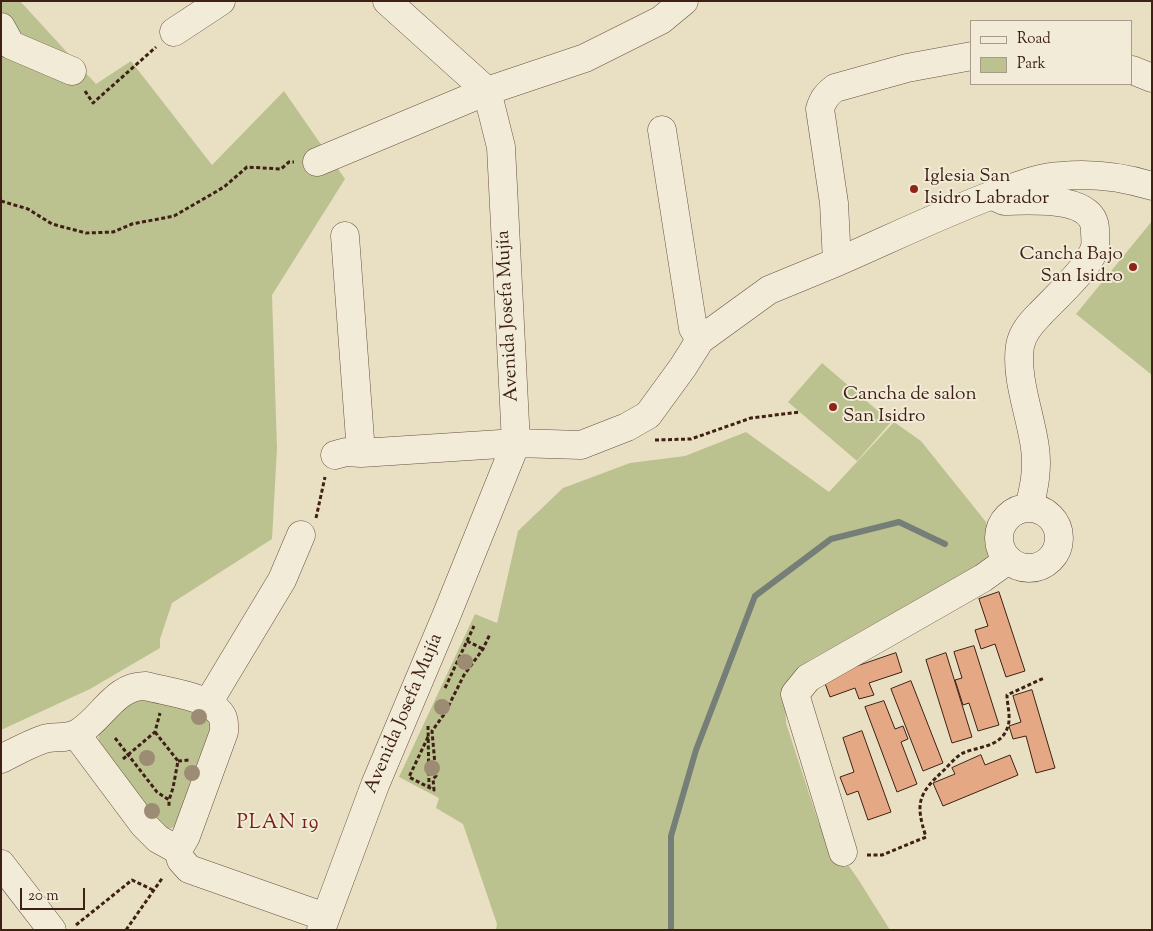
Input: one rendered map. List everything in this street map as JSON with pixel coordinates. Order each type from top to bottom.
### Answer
[{"type":"street","points":[[174,32],[221,1]]},
{"type":"street","points":[[387,1],[487,91]]},
{"type":"street","points":[[317,162],[487,91],[585,58],[661,20],[684,1]]},
{"type":"street","points":[[1,27],[11,45],[72,71]]},
{"type":"street","points":[[837,262],[834,204],[820,109],[823,100],[835,88],[907,68],[970,56]]},
{"type":"street","points":[[1133,70],[1152,78]]},
{"type":"street","name":"Avenida Josefa Mujía","points":[[178,850],[181,860],[189,869],[323,924],[375,785],[516,443],[501,147],[487,91]]},
{"type":"street","points":[[662,130],[693,328],[700,340]]},
{"type":"street","points":[[345,236],[348,454],[516,443],[581,445],[627,427],[648,415],[684,367],[700,340],[770,290],[969,203],[1028,182],[1060,176],[1096,176],[1139,182],[1152,186]]},
{"type":"street","points":[[995,194],[997,198],[1004,202],[1058,201],[1074,206],[1094,220],[1096,229],[1095,247],[1085,266],[1028,327],[1020,346],[1020,372],[1036,449],[1036,477],[1029,508]]},
{"type":"street","points":[[1029,508],[1047,514],[1054,521],[1058,530],[1059,540],[1052,558],[1036,568],[1016,566],[1008,560],[1002,552],[999,542],[1003,523],[1010,515],[1019,510],[1029,508]]},
{"type":"street","points":[[208,703],[282,580],[300,535]]},
{"type":"street","points":[[843,852],[795,694],[808,678],[983,578],[1008,560]]},
{"type":"street","points":[[1,759],[45,739],[76,734],[93,722],[122,693],[137,686],[146,686],[208,703],[221,714],[225,722],[224,732],[186,836],[178,850],[158,839],[144,825],[76,734]]},
{"type":"street","points":[[1,864],[62,929]]},
{"type":"path","points":[[72,71],[93,103],[174,32]]},
{"type":"path","points":[[1,202],[28,208],[52,224],[86,233],[113,232],[132,224],[174,216],[224,187],[247,167],[282,169],[288,162],[317,162]]},
{"type":"path","points":[[627,427],[633,434],[651,440],[691,439],[751,418],[800,412]]},
{"type":"path","points":[[300,535],[313,529],[328,463],[348,454]]},
{"type":"path","points":[[443,692],[474,626]]},
{"type":"path","points":[[428,737],[410,778],[434,790],[433,779],[436,776],[432,731],[445,713],[464,675],[490,634]]},
{"type":"path","points":[[467,641],[482,649]]},
{"type":"path","points":[[843,852],[862,855],[882,855],[926,837],[922,823],[920,801],[927,785],[961,755],[992,744],[1002,737],[1009,725],[1007,695],[1044,678]]},
{"type":"path","points":[[122,759],[155,732],[161,710]]},
{"type":"path","points":[[429,787],[428,728],[430,721]]},
{"type":"path","points":[[155,732],[178,761],[173,788],[168,800],[170,809]]},
{"type":"path","points":[[114,738],[158,792],[168,800]]},
{"type":"path","points":[[62,929],[132,880],[155,891],[126,930]]},
{"type":"green space","points":[[1,1],[20,1],[96,84],[131,61],[212,165],[284,91],[345,179],[272,295],[277,448],[272,539],[172,603],[160,639],[160,648],[90,689],[1,730]]},
{"type":"green space","name":"Cancha Bajo San Isidro","points":[[1152,221],[1152,375],[1076,314]]},
{"type":"green space","name":"Cancha de salon San Isidro","points":[[822,363],[891,422],[857,461],[788,402]]},
{"type":"green space","points":[[894,422],[921,441],[986,522],[992,557],[808,661],[785,692],[786,723],[819,824],[858,879],[890,930],[496,930],[497,924],[463,824],[436,808],[439,798],[399,777],[475,614],[497,623],[518,531],[563,488],[630,463],[685,456],[746,432],[829,492]]},
{"type":"green space","points":[[134,696],[196,708],[213,725],[177,826],[173,828],[160,827],[98,743],[99,734]]},
{"type":"building","points":[[999,592],[1025,671],[1006,677],[995,644],[981,649],[975,630],[988,626],[979,599]]},
{"type":"building","points":[[974,646],[999,725],[978,731],[969,703],[963,705],[955,680],[962,678],[954,652]]},
{"type":"building","points":[[896,653],[902,672],[869,683],[874,695],[859,699],[855,688],[830,697],[823,678]]},
{"type":"building","points":[[946,653],[972,737],[952,743],[926,660]]},
{"type":"building","points":[[911,681],[943,763],[923,771],[891,689]]},
{"type":"building","points":[[1032,690],[1055,768],[1036,773],[1026,736],[1013,739],[1009,726],[1021,722],[1013,696]]},
{"type":"building","points":[[884,701],[895,729],[903,726],[908,739],[901,742],[917,784],[897,792],[865,707]]},
{"type":"building","points":[[862,731],[891,812],[868,820],[858,791],[847,795],[840,777],[854,772],[843,738]]},
{"type":"building","points":[[981,755],[985,765],[1010,755],[1018,775],[943,806],[933,783],[955,774],[952,768]]},
{"type":"waterway","points":[[671,930],[671,836],[696,750],[755,596],[831,539],[899,522],[945,544]]},
{"type":"place","name":"Iglesia San Isidro Labrador","points":[[914,189]]},
{"type":"place","name":"Cancha Bajo San Isidro","points":[[1133,267]]},
{"type":"place","name":"Cancha de salon San Isidro","points":[[833,407]]},
{"type":"district","name":"PLAN 19","points":[[278,825]]}]
